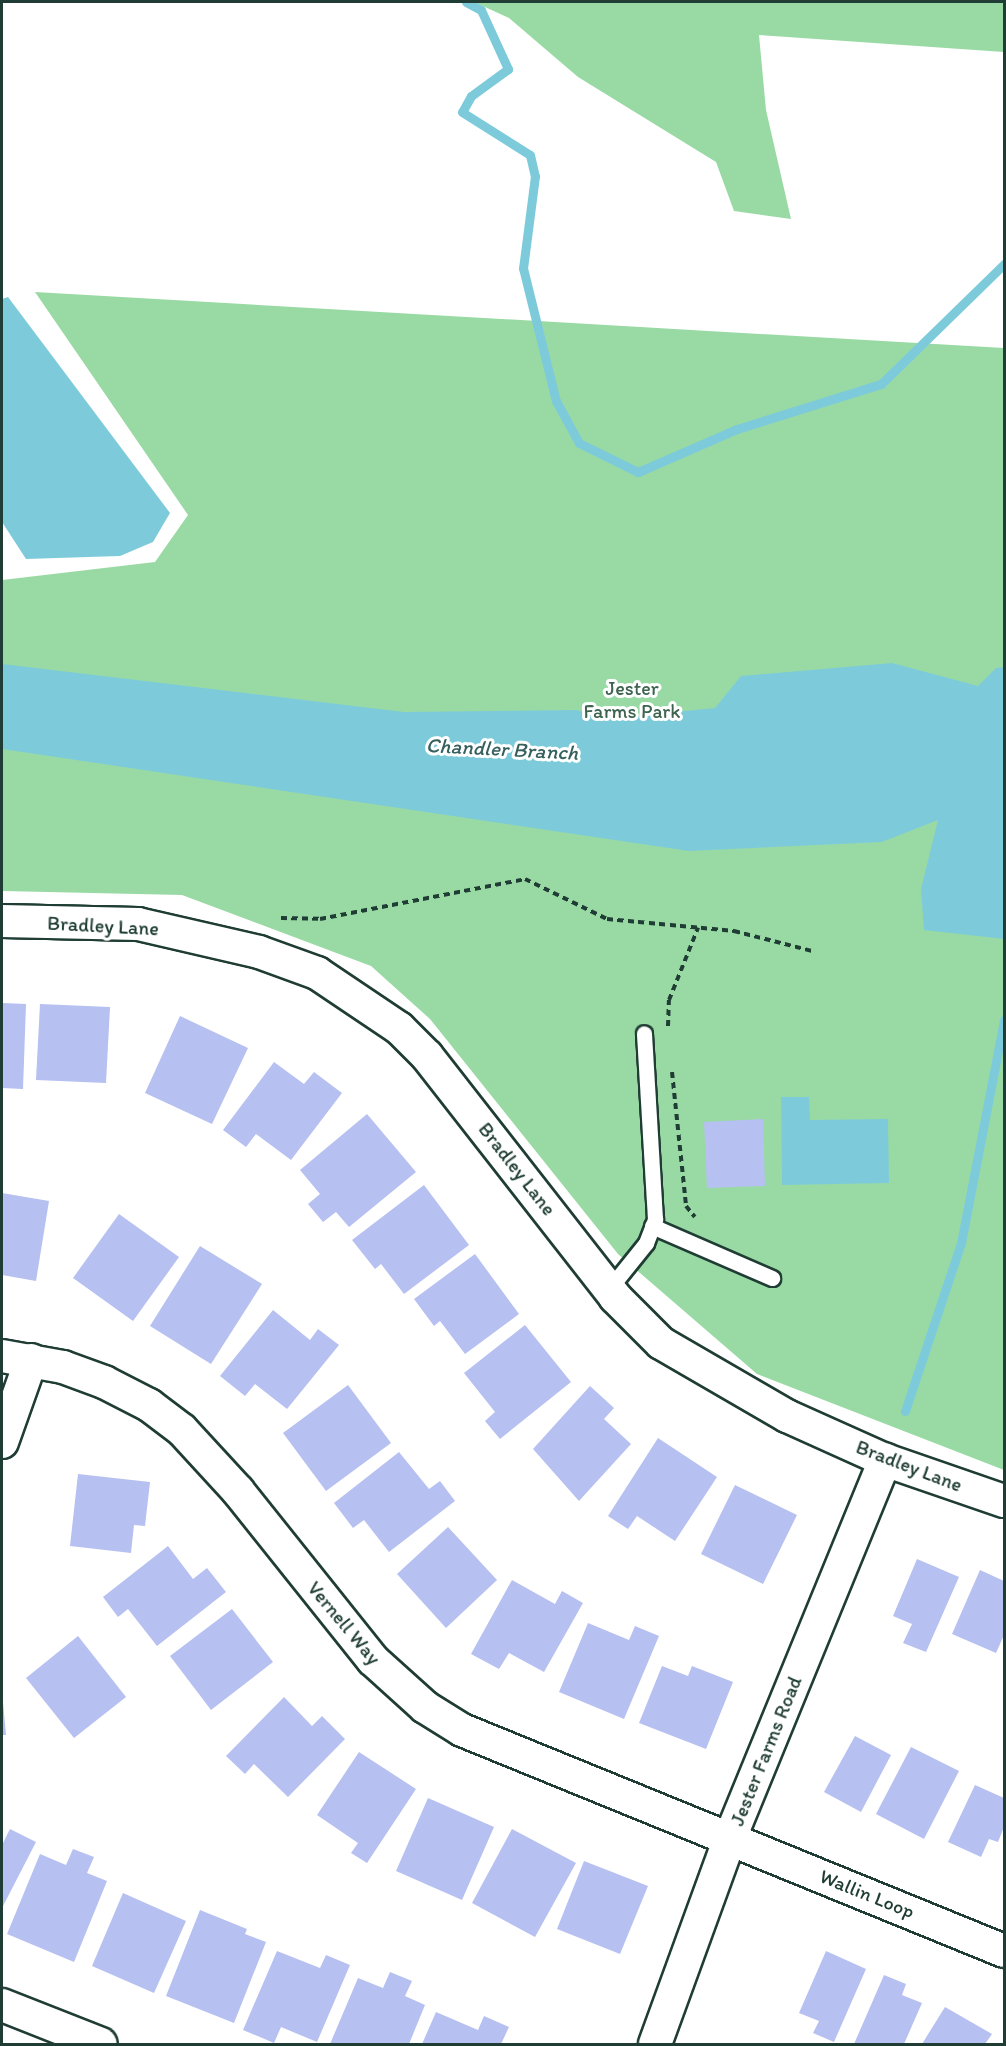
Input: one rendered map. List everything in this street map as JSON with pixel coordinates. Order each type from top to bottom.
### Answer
[{"type":"street","name":"Bradley Lane","points":[[2,921],[138,924],[259,952],[317,973],[399,1028],[427,1056],[609,1289],[670,1349],[739,1392],[885,1460],[1005,1501]]},
{"type":"street","points":[[2,1442],[16,1358]]},
{"type":"street","name":"Vernell Way","points":[[16,1358],[104,1382],[149,1405],[182,1430],[238,1491],[373,1660],[425,1707],[462,1730],[533,1761],[730,1838]]},
{"type":"street","name":"Jester Farms Road","points":[[655,2044],[730,1838],[885,1460]]},
{"type":"street","name":"Wallin Loop","points":[[730,1838],[1005,1951]]},
{"type":"street","points":[[2,2005],[101,2044]]},
{"type":"lane","points":[[609,1289],[646,1243],[652,1226],[644,1033]]},
{"type":"lane","points":[[652,1226],[772,1278]]},
{"type":"path","points":[[281,918],[320,919],[525,879],[607,919],[734,931],[812,951]]},
{"type":"path","points":[[668,1031],[669,999],[699,928]]},
{"type":"path","points":[[672,1065],[686,1206],[704,1220]]},
{"type":"green space","points":[[474,2],[1004,2],[1004,52],[759,35],[766,110],[791,219],[734,211],[716,162],[578,77],[509,18]]},
{"type":"green space","name":"Jester Farms Park","points":[[35,292],[1004,348],[1004,1470],[757,1374],[618,1254],[430,1019],[371,966],[182,895],[2,891],[2,580],[155,562],[188,515]]},
{"type":"water","points":[[8,297],[170,513],[153,542],[120,556],[26,559],[2,522],[2,299]]},
{"type":"water","name":"Chandler Branch","points":[[892,663],[978,686],[996,668],[1004,667],[1004,939],[924,930],[921,889],[938,820],[882,842],[689,851],[2,749],[2,664],[404,712],[577,710],[603,719],[715,708],[741,676]]},
{"type":"water","points":[[781,1097],[809,1097],[810,1120],[888,1119],[889,1183],[782,1185]]},
{"type":"building","points":[[2,1003],[26,1004],[23,1089],[2,1088]]},
{"type":"building","points":[[40,1004],[110,1007],[106,1083],[36,1080]]},
{"type":"building","points":[[180,1016],[248,1048],[212,1124],[145,1093]]},
{"type":"building","points":[[274,1062],[304,1084],[314,1072],[342,1093],[291,1160],[256,1134],[246,1147],[223,1130]]},
{"type":"building","points":[[367,1114],[416,1172],[349,1227],[336,1212],[323,1222],[308,1204],[320,1194],[300,1170]]},
{"type":"building","points":[[763,1119],[765,1186],[707,1188],[704,1122]]},
{"type":"building","points":[[424,1185],[469,1245],[404,1294],[381,1264],[375,1269],[352,1240]]},
{"type":"building","points":[[2,1193],[49,1201],[36,1281],[2,1275]]},
{"type":"building","points":[[119,1214],[179,1257],[133,1321],[73,1278]]},
{"type":"building","points":[[200,1246],[262,1284],[211,1364],[150,1326]]},
{"type":"building","points":[[475,1254],[519,1314],[465,1354],[440,1321],[434,1326],[414,1299]]},
{"type":"building","points":[[273,1310],[310,1340],[318,1329],[339,1345],[287,1409],[255,1384],[245,1396],[220,1376]]},
{"type":"building","points":[[525,1325],[571,1382],[500,1439],[485,1421],[495,1412],[464,1373]]},
{"type":"building","points":[[348,1385],[391,1443],[326,1491],[283,1433]]},
{"type":"building","points":[[590,1386],[614,1408],[604,1419],[631,1444],[579,1501],[533,1449]]},
{"type":"building","points":[[658,1438],[717,1477],[675,1541],[637,1516],[628,1529],[608,1516]]},
{"type":"building","points":[[399,1452],[429,1489],[440,1481],[455,1501],[389,1552],[364,1520],[353,1528],[334,1503]]},
{"type":"building","points":[[78,1474],[150,1482],[145,1526],[134,1525],[131,1553],[70,1546]]},
{"type":"building","points":[[735,1485],[797,1515],[763,1584],[701,1554]]},
{"type":"building","points":[[448,1527],[497,1580],[446,1628],[397,1574]]},
{"type":"building","points":[[168,1546],[193,1579],[207,1568],[226,1592],[157,1646],[128,1609],[118,1617],[103,1597]]},
{"type":"building","points":[[917,1559],[959,1577],[926,1652],[903,1643],[912,1624],[893,1616]]},
{"type":"building","points":[[980,1570],[1004,1581],[1004,1635],[996,1653],[952,1634]]},
{"type":"building","points":[[512,1580],[555,1604],[562,1591],[583,1603],[544,1672],[509,1653],[499,1669],[471,1654]]},
{"type":"building","points":[[232,1609],[273,1662],[211,1710],[170,1656]]},
{"type":"building","points":[[588,1623],[629,1640],[635,1626],[659,1636],[624,1719],[559,1692]]},
{"type":"building","points":[[78,1636],[126,1697],[74,1738],[26,1678]]},
{"type":"building","points":[[662,1666],[688,1676],[692,1666],[733,1682],[706,1749],[639,1723]]},
{"type":"building","points":[[2,1691],[6,1735],[2,1735]]},
{"type":"building","points":[[284,1697],[312,1726],[322,1716],[345,1739],[288,1797],[254,1764],[245,1774],[226,1756]]},
{"type":"building","points":[[855,1736],[891,1755],[861,1812],[824,1792]]},
{"type":"building","points":[[911,1747],[959,1771],[924,1839],[876,1814]]},
{"type":"building","points":[[359,1752],[416,1789],[367,1863],[351,1853],[358,1843],[317,1815]]},
{"type":"building","points":[[975,1785],[1004,1798],[1004,1827],[998,1842],[989,1839],[981,1857],[948,1842]]},
{"type":"building","points":[[428,1798],[494,1827],[462,1900],[396,1871]]},
{"type":"building","points":[[10,1829],[36,1842],[2,1908],[2,1845]]},
{"type":"building","points":[[512,1829],[576,1863],[535,1937],[472,1903]]},
{"type":"building","points":[[73,1849],[94,1857],[87,1873],[107,1881],[74,1962],[7,1934],[40,1854],[66,1865]]},
{"type":"building","points":[[584,1861],[648,1886],[620,1954],[557,1929]]},
{"type":"building","points":[[123,1893],[186,1921],[154,1993],[92,1966]]},
{"type":"building","points":[[200,1910],[247,1929],[245,1934],[266,1942],[234,2023],[166,1996]]},
{"type":"building","points":[[277,1951],[320,1968],[326,1955],[350,1965],[317,2042],[281,2027],[274,2043],[243,2030]]},
{"type":"building","points":[[826,1951],[866,1969],[834,2042],[813,2033],[819,2021],[799,2013]]},
{"type":"building","points":[[390,1972],[412,1981],[405,1996],[425,2005],[409,2044],[330,2044],[358,1978],[383,1988]]},
{"type":"building","points":[[884,1975],[906,1984],[902,1995],[922,2003],[904,2044],[854,2044]]},
{"type":"building","points":[[945,2007],[992,2034],[985,2044],[922,2044]]},
{"type":"building","points":[[436,2012],[478,2030],[484,2016],[509,2027],[501,2044],[422,2044]]},
{"type":"waterway","points":[[466,2],[481,10],[508,69],[471,96],[462,112],[530,155],[535,176],[523,268],[556,401],[579,443],[638,472],[737,429],[881,384],[1004,264]]},
{"type":"waterway","points":[[905,1411],[961,1243],[1004,1020]]}]
